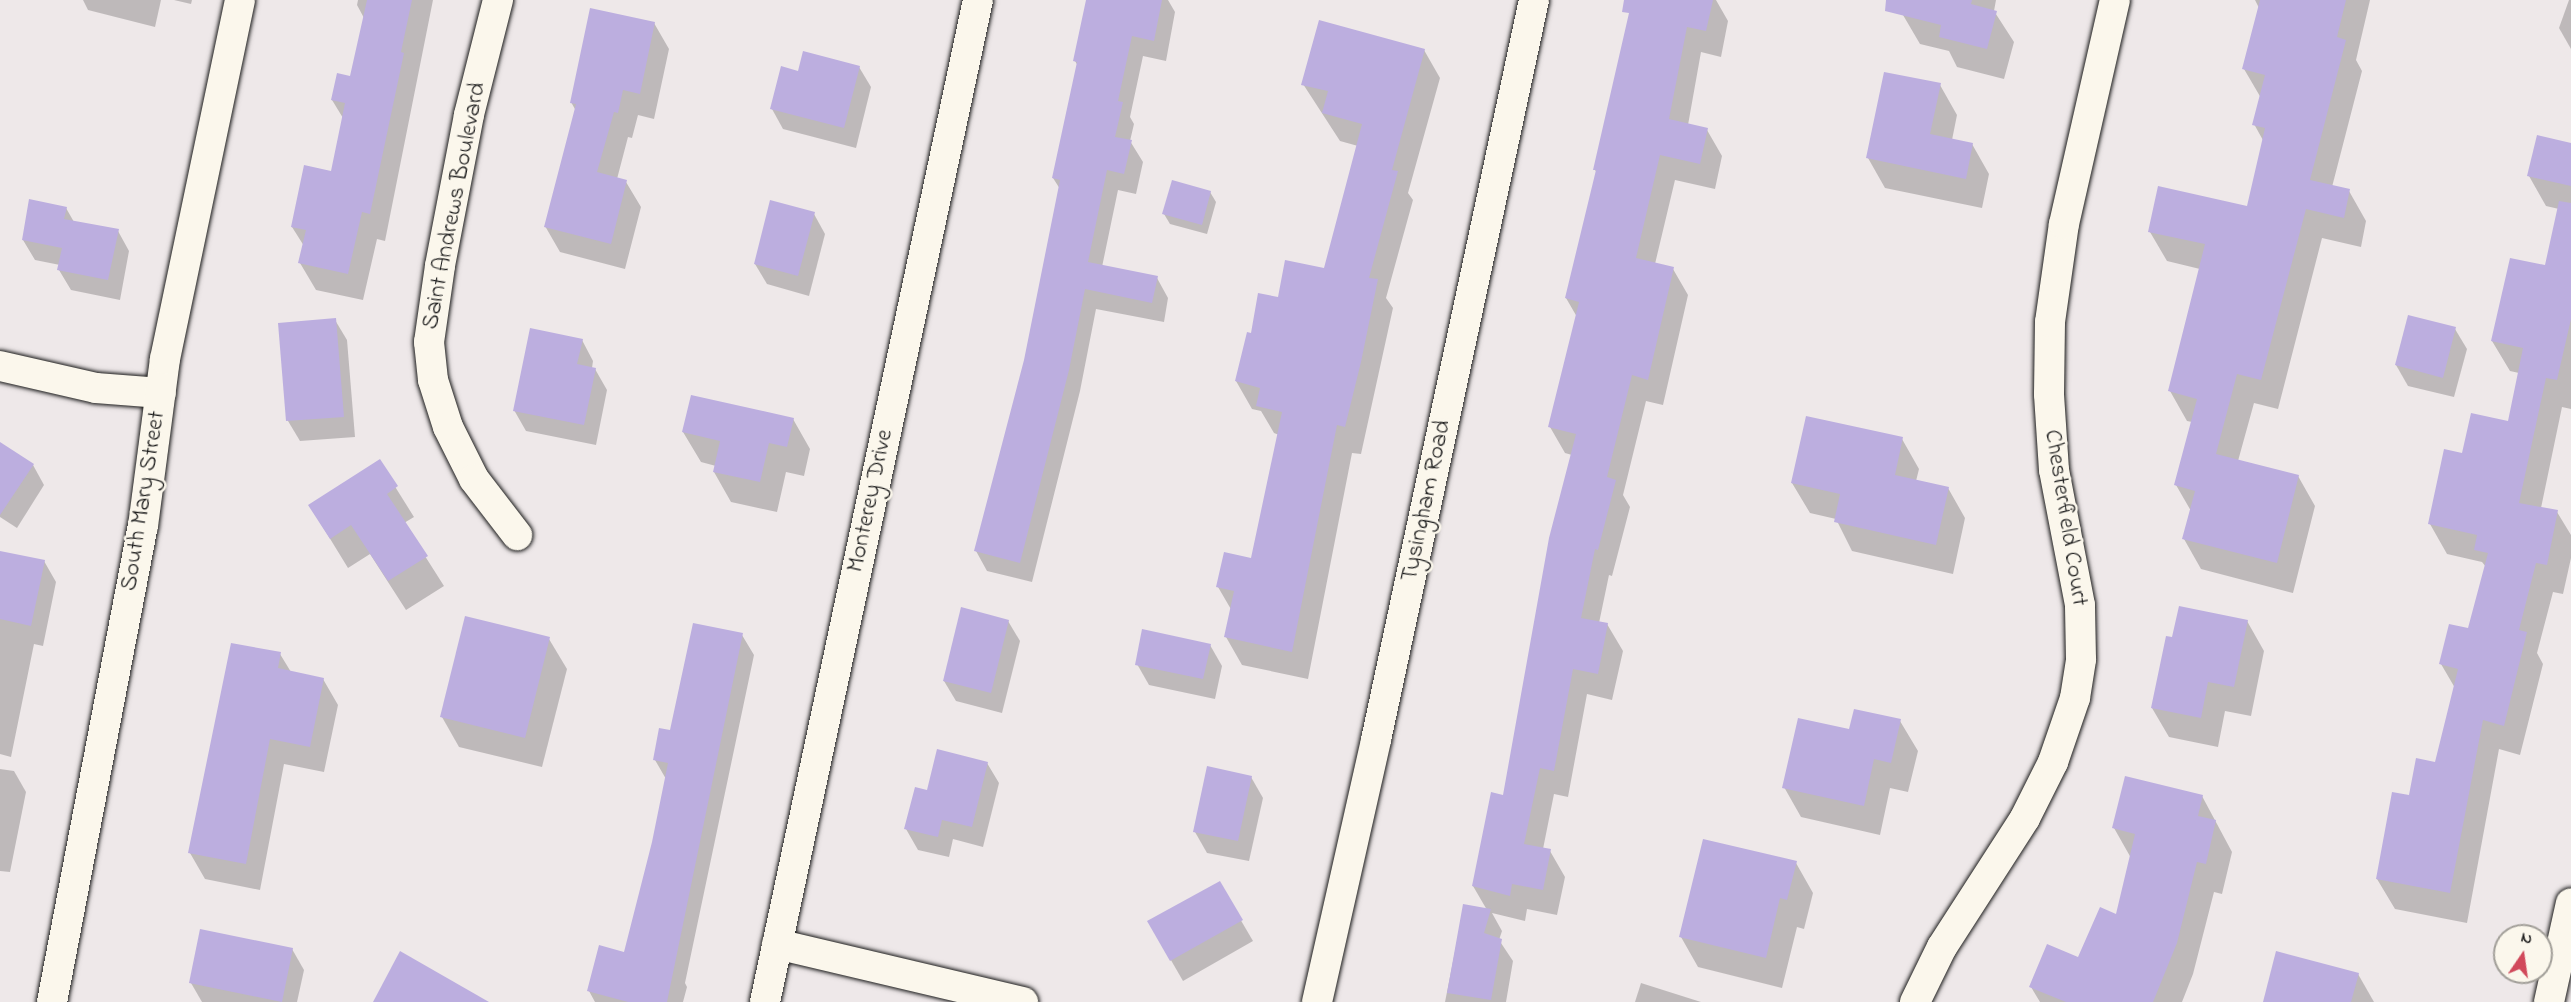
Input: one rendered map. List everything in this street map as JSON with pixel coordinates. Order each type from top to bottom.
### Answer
[{"type":"street","name":"South Mary Street","points":[[52,1002],[143,526],[165,358],[240,0]]},
{"type":"street","name":"Saint Andrews Boulevard","points":[[498,0],[469,115],[440,266],[429,342],[433,380],[448,427],[474,479],[517,535]]},
{"type":"street","name":"Monterey Drive","points":[[765,1002],[978,0]]},
{"type":"street","name":"Tysingham Road","points":[[1317,1002],[1379,728],[1534,0]]},
{"type":"street","name":"Chesterfield Court","points":[[1915,1002],[1942,947],[2025,818],[2053,762],[2075,698],[2081,659],[2080,605],[2054,470],[2049,394],[2050,322],[2064,224],[2115,0]]},
{"type":"street","points":[[0,366],[96,388],[161,393]]},
{"type":"street","points":[[2549,1002],[2571,903]]},
{"type":"street","points":[[777,944],[1023,1002]]},
{"type":"building","points":[[367,0],[412,0],[401,52],[404,53],[370,214],[362,212],[348,274],[298,263],[306,230],[291,227],[304,165],[331,171],[345,103],[331,100],[337,73],[350,76]]},
{"type":"building","points":[[1086,0],[1162,0],[1154,41],[1132,36],[1118,101],[1123,102],[1115,137],[1132,140],[1124,174],[1107,170],[1088,262],[1158,276],[1152,303],[1085,289],[1069,370],[1020,563],[974,551],[1024,360],[1060,180],[1052,178],[1077,62],[1073,61]]},
{"type":"building","points":[[1624,0],[1713,0],[1706,31],[1687,27],[1669,119],[1708,128],[1700,164],[1660,155],[1636,258],[1674,267],[1648,380],[1632,375],[1607,477],[1616,480],[1598,550],[1595,549],[1581,618],[1608,623],[1598,674],[1573,669],[1554,771],[1540,768],[1524,844],[1551,849],[1543,890],[1512,884],[1510,896],[1472,886],[1491,792],[1503,795],[1549,538],[1576,434],[1548,427],[1579,302],[1565,298],[1596,170],[1593,170],[1629,13],[1622,12]]},
{"type":"building","points":[[1886,0],[1972,0],[1971,4],[1997,11],[1987,49],[1939,37],[1941,25],[1885,11]]},
{"type":"building","points":[[2260,0],[2346,0],[2337,37],[2346,40],[2310,180],[2350,189],[2344,218],[2306,209],[2261,380],[2237,374],[2216,454],[2299,475],[2277,563],[2182,539],[2195,491],[2174,485],[2197,399],[2168,391],[2205,244],[2148,232],[2158,186],[2247,206],[2265,128],[2252,125],[2265,75],[2242,69]]},
{"type":"building","points":[[590,8],[655,22],[640,94],[623,90],[618,113],[614,112],[597,172],[627,180],[611,244],[544,227],[576,104],[570,103]]},
{"type":"building","points":[[1319,20],[1425,49],[1392,170],[1398,171],[1369,278],[1378,279],[1361,362],[1345,427],[1337,425],[1292,652],[1224,637],[1234,591],[1216,587],[1224,552],[1251,558],[1282,412],[1256,406],[1260,388],[1235,381],[1247,332],[1251,333],[1258,293],[1278,297],[1285,260],[1324,268],[1362,124],[1322,113],[1328,91],[1301,85]]},
{"type":"building","points":[[803,51],[860,66],[844,128],[770,109],[781,66],[798,71]]},
{"type":"building","points":[[1884,72],[1941,83],[1930,134],[1973,143],[1966,179],[1866,158]]},
{"type":"building","points":[[2537,135],[2571,143],[2571,186],[2527,176]]},
{"type":"building","points":[[1172,180],[1211,191],[1202,225],[1162,214]]},
{"type":"building","points":[[29,199],[67,207],[64,219],[119,229],[108,280],[57,270],[62,248],[22,240]]},
{"type":"building","points":[[770,200],[815,212],[798,276],[754,264]]},
{"type":"building","points":[[2559,201],[2571,203],[2571,319],[2557,380],[2546,378],[2519,503],[2558,510],[2547,565],[2536,563],[2519,630],[2527,632],[2504,726],[2483,720],[2450,893],[2376,879],[2392,792],[2409,795],[2416,758],[2435,762],[2458,669],[2439,664],[2449,624],[2468,628],[2488,553],[2474,550],[2477,535],[2428,524],[2444,449],[2462,453],[2471,413],[2508,421],[2523,348],[2491,341],[2510,258],[2545,265]]},
{"type":"building","points":[[2408,315],[2456,327],[2443,378],[2395,365]]},
{"type":"building","points":[[336,318],[344,417],[286,421],[278,323]]},
{"type":"building","points":[[530,328],[583,339],[577,364],[596,368],[584,425],[513,411]]},
{"type":"building","points":[[691,395],[794,418],[787,447],[769,443],[760,482],[713,472],[720,441],[682,432]]},
{"type":"building","points":[[1806,416],[1903,437],[1895,475],[1949,487],[1936,545],[1834,522],[1840,494],[1791,483]]},
{"type":"building","points":[[0,442],[34,464],[0,515]]},
{"type":"building","points":[[380,459],[398,486],[387,494],[428,556],[388,581],[351,525],[330,539],[308,505]]},
{"type":"building","points":[[0,551],[45,560],[31,626],[0,619]]},
{"type":"building","points":[[2179,606],[2248,620],[2234,687],[2208,682],[2201,718],[2151,708],[2166,636],[2172,637]]},
{"type":"building","points":[[961,607],[1009,620],[991,693],[943,681]]},
{"type":"building","points":[[465,616],[550,637],[525,738],[440,717]]},
{"type":"building","points":[[693,623],[743,633],[667,1002],[628,1002],[587,991],[599,945],[624,952],[652,842],[668,763],[653,760],[659,728],[670,730]]},
{"type":"building","points":[[1142,629],[1211,644],[1203,679],[1135,665]]},
{"type":"building","points":[[231,643],[281,652],[278,668],[324,678],[310,747],[270,739],[246,864],[188,853]]},
{"type":"building","points":[[1854,709],[1901,719],[1891,763],[1874,759],[1864,806],[1782,788],[1798,718],[1849,729]]},
{"type":"building","points":[[937,749],[988,762],[972,827],[942,820],[938,837],[904,829],[915,787],[927,790]]},
{"type":"building","points":[[1207,766],[1252,776],[1238,841],[1193,832]]},
{"type":"building","points":[[2125,776],[2203,795],[2198,816],[2216,820],[2206,864],[2197,862],[2177,943],[2153,1002],[2066,1002],[2029,987],[2047,944],[2078,957],[2100,907],[2116,914],[2135,834],[2112,828]]},
{"type":"building","points":[[1703,839],[1797,861],[1787,900],[1780,898],[1766,958],[1679,937]]},
{"type":"building","points":[[1220,881],[1243,920],[1170,961],[1147,921]]},
{"type":"building","points":[[1463,904],[1491,909],[1484,933],[1502,939],[1491,1000],[1447,993]]},
{"type":"building","points":[[200,929],[293,948],[282,1002],[189,983]]},
{"type":"building","points":[[400,951],[489,1002],[373,1002]]},
{"type":"building","points":[[2276,951],[2359,973],[2351,1002],[2263,1002]]}]
